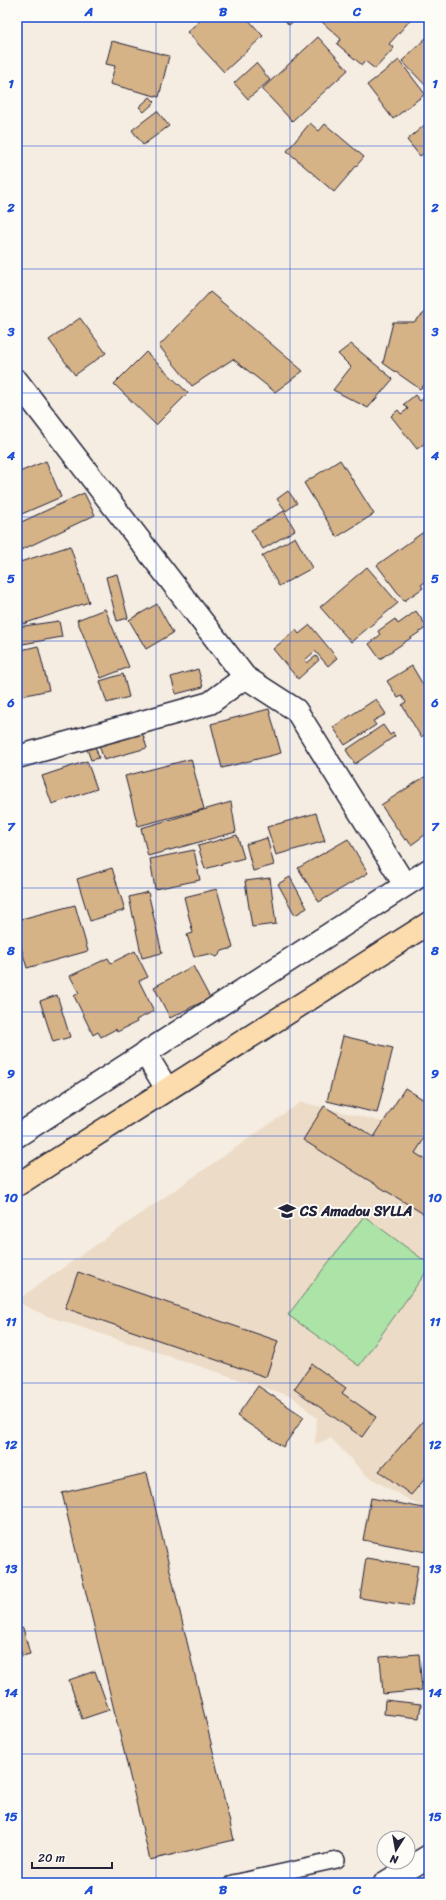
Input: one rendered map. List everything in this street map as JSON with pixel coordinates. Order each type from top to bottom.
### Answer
[{"type":"main road","points":[[17,1185],[429,922]]},
{"type":"street","points":[[17,381],[245,678],[296,710],[405,885]]},
{"type":"street","points":[[17,757],[210,702],[245,678]]},
{"type":"street","points":[[17,1136],[429,870]]},
{"type":"street","points":[[146,1053],[166,1089]]},
{"type":"street","points":[[385,1883],[429,1856]]},
{"type":"lane","points":[[233,1883],[337,1860]]},
{"type":"shaded area","name":"CS Amadou SYLLA","points":[[405,1088],[429,1103],[429,1511],[367,1476],[331,1438],[315,1444],[317,1418],[293,1397],[47,1316],[17,1302],[17,1300],[301,1102],[383,1122]]},
{"type":"green space","points":[[364,1216],[429,1264],[429,1268],[359,1366],[288,1315]]},
{"type":"building","points":[[204,17],[246,17],[263,36],[224,72],[187,32]]},
{"type":"building","points":[[282,17],[305,17],[300,21],[297,18],[289,25]]},
{"type":"building","points":[[325,17],[413,17],[389,44],[394,48],[375,69],[365,61],[362,65],[337,44],[341,39],[321,21]]},
{"type":"building","points":[[429,35],[429,89],[402,61]]},
{"type":"building","points":[[318,37],[348,70],[292,121],[262,89]]},
{"type":"building","points":[[112,41],[169,56],[159,97],[110,84],[115,66],[106,64]]},
{"type":"building","points":[[399,60],[425,94],[393,119],[367,85]]},
{"type":"building","points":[[256,63],[270,80],[248,99],[234,83]]},
{"type":"building","points":[[150,97],[155,102],[144,112],[139,107]]},
{"type":"building","points":[[157,111],[169,126],[143,145],[132,130]]},
{"type":"building","points":[[428,122],[429,149],[420,156],[407,140]]},
{"type":"building","points":[[310,123],[319,131],[325,124],[364,157],[334,192],[287,151]]},
{"type":"building","points":[[429,273],[429,283],[424,280]]},
{"type":"building","points":[[210,292],[303,371],[275,392],[233,359],[192,386],[159,346]]},
{"type":"building","points":[[429,309],[429,380],[420,389],[383,363],[393,322],[414,322]]},
{"type":"building","points":[[80,318],[106,353],[75,375],[49,340]]},
{"type":"building","points":[[351,344],[393,379],[368,408],[333,390],[351,367],[338,354]]},
{"type":"building","points":[[146,352],[188,393],[156,425],[114,384]]},
{"type":"building","points":[[429,394],[429,440],[417,449],[391,416],[398,410],[401,414],[408,409],[404,404],[415,395],[420,401]]},
{"type":"building","points":[[340,460],[374,514],[337,537],[304,483]]},
{"type":"building","points":[[46,461],[61,497],[17,516],[17,473]]},
{"type":"building","points":[[288,491],[297,503],[286,511],[277,499]]},
{"type":"building","points":[[84,493],[95,515],[17,552],[17,524]]},
{"type":"building","points":[[284,511],[295,530],[263,549],[251,530]]},
{"type":"building","points":[[425,531],[429,536],[429,579],[421,585],[423,588],[404,601],[377,565]]},
{"type":"building","points":[[295,537],[312,568],[279,586],[262,556]]},
{"type":"building","points":[[70,546],[89,602],[23,624],[17,605],[17,563]]},
{"type":"building","points":[[367,567],[398,603],[351,642],[320,607]]},
{"type":"building","points":[[117,574],[128,618],[117,621],[106,577]]},
{"type":"building","points":[[157,604],[173,633],[146,649],[129,620]]},
{"type":"building","points":[[105,609],[129,667],[101,678],[77,620]]},
{"type":"building","points":[[416,611],[427,627],[380,659],[369,644],[380,635],[378,631],[395,619],[398,624]]},
{"type":"building","points":[[59,621],[62,637],[17,645],[17,627]]},
{"type":"building","points":[[310,625],[337,658],[328,666],[315,651],[305,660],[307,663],[316,656],[319,660],[298,679],[273,649],[296,630],[299,634]]},
{"type":"building","points":[[38,646],[49,690],[17,697],[17,651]]},
{"type":"building","points":[[412,666],[429,695],[429,732],[421,737],[402,705],[406,702],[402,696],[398,698],[387,681]]},
{"type":"building","points":[[198,669],[203,687],[176,694],[171,677]]},
{"type":"building","points":[[123,674],[129,697],[107,703],[100,681]]},
{"type":"building","points":[[376,699],[386,714],[373,721],[376,725],[345,745],[333,727]]},
{"type":"building","points":[[269,709],[281,753],[222,768],[211,724]]},
{"type":"building","points":[[383,725],[390,735],[393,733],[395,736],[355,764],[346,750]]},
{"type":"building","points":[[142,732],[147,748],[104,760],[99,745]]},
{"type":"building","points":[[95,746],[99,758],[91,760],[87,749]]},
{"type":"building","points":[[191,759],[204,809],[138,826],[125,776]]},
{"type":"building","points":[[87,761],[97,789],[52,804],[42,776]]},
{"type":"building","points":[[429,774],[429,825],[426,827],[429,832],[411,845],[407,839],[405,840],[381,805]]},
{"type":"building","points":[[231,802],[236,832],[148,856],[141,828]]},
{"type":"building","points":[[316,813],[325,841],[276,855],[267,827]]},
{"type":"building","points":[[237,835],[244,858],[205,869],[198,846]]},
{"type":"building","points":[[267,838],[274,865],[253,871],[246,844]]},
{"type":"building","points":[[348,839],[368,873],[319,902],[298,868]]},
{"type":"building","points":[[194,850],[200,880],[155,889],[150,859]]},
{"type":"building","points":[[112,868],[125,910],[90,921],[77,879]]},
{"type":"building","points":[[290,877],[307,908],[295,915],[278,884]]},
{"type":"building","points":[[270,878],[276,924],[252,927],[245,881]]},
{"type":"building","points":[[217,889],[233,948],[222,951],[217,957],[209,954],[194,957],[187,935],[193,933],[184,897]]},
{"type":"building","points":[[148,892],[162,953],[142,958],[129,897]]},
{"type":"building","points":[[75,905],[88,951],[27,968],[17,934],[17,920]]},
{"type":"building","points":[[135,951],[148,977],[139,981],[154,1011],[117,1032],[116,1029],[101,1037],[98,1032],[93,1035],[74,996],[79,993],[70,976],[108,958],[111,963]]},
{"type":"building","points":[[193,966],[210,998],[170,1018],[154,987]]},
{"type":"building","points":[[57,995],[70,1037],[53,1042],[40,1001]]},
{"type":"building","points":[[343,1036],[393,1048],[377,1113],[327,1101]]},
{"type":"building","points":[[405,1088],[429,1103],[429,1131],[415,1153],[429,1162],[429,1213],[427,1216],[303,1140],[324,1106],[374,1137]]},
{"type":"building","points":[[429,1088],[429,1097],[425,1093]]},
{"type":"building","points":[[78,1272],[278,1341],[266,1377],[65,1308]]},
{"type":"building","points":[[312,1364],[346,1388],[342,1393],[376,1417],[362,1437],[294,1389]]},
{"type":"building","points":[[258,1386],[304,1417],[283,1447],[237,1416]]},
{"type":"building","points":[[429,1414],[429,1474],[411,1495],[379,1471]]},
{"type":"building","points":[[147,1473],[234,1840],[150,1860],[62,1493]]},
{"type":"building","points":[[371,1498],[429,1509],[429,1535],[426,1552],[363,1540]]},
{"type":"building","points":[[366,1558],[418,1566],[412,1606],[360,1598]]},
{"type":"building","points":[[23,1628],[30,1654],[22,1656],[17,1637],[17,1630]]},
{"type":"building","points":[[419,1654],[422,1690],[383,1694],[380,1657]]},
{"type":"building","points":[[95,1671],[109,1710],[82,1719],[69,1680]]},
{"type":"building","points":[[385,1700],[421,1704],[419,1718],[384,1714]]},
{"type":"place","name":"CS Amadou SYLLA","points":[[287,1211]]}]
